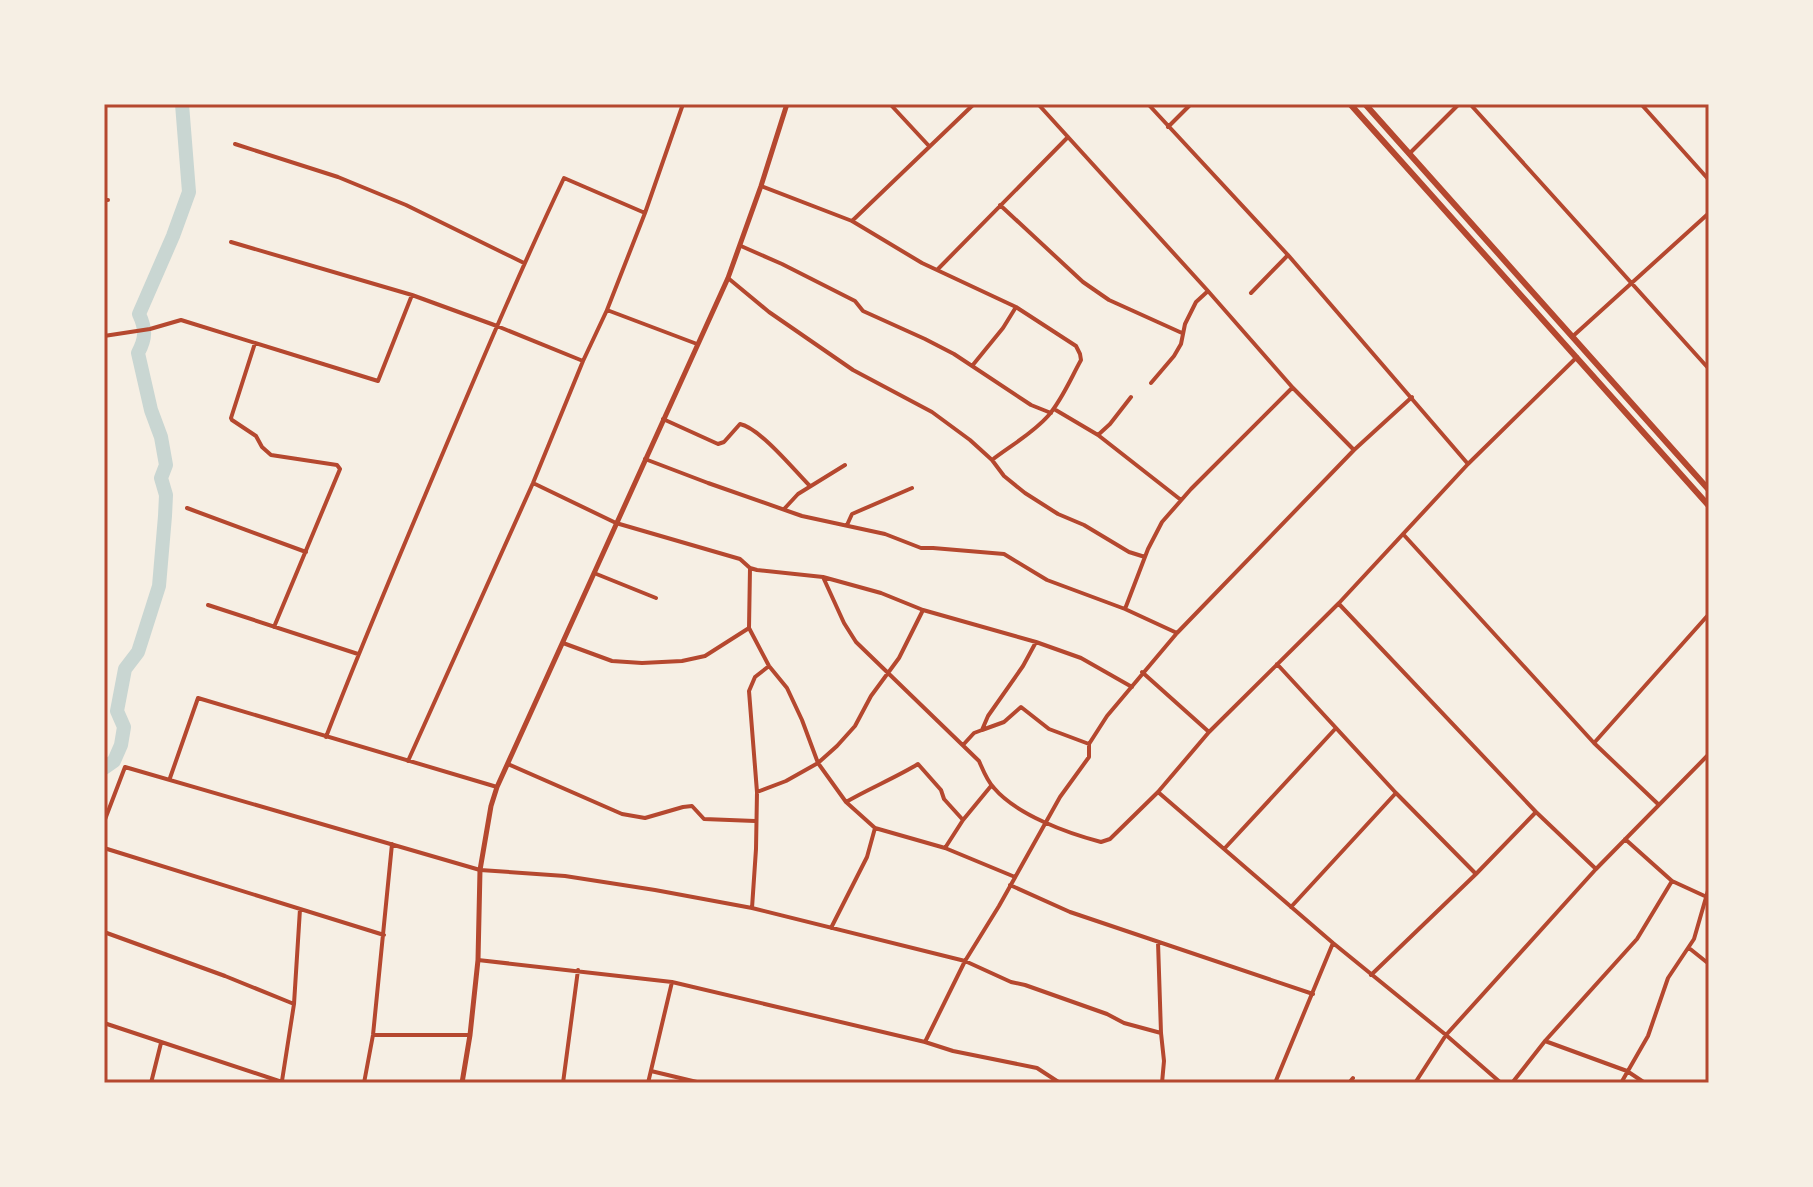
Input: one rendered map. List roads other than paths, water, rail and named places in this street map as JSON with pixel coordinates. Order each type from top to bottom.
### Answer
[{"type":"highway","points":[[1350,104],[1709,506]]},
{"type":"highway","points":[[1365,104],[1709,490]]},
{"type":"street","points":[[408,761],[607,310],[683,104]]},
{"type":"street","points":[[462,1083],[478,960],[480,870],[497,787],[728,278],[787,104]]},
{"type":"street","points":[[890,104],[929,146]]},
{"type":"street","points":[[852,221],[974,104]]},
{"type":"street","points":[[1038,104],[1293,388],[1354,450]]},
{"type":"street","points":[[1148,104],[1288,255],[1468,464]]},
{"type":"street","points":[[1168,127],[1191,104]]},
{"type":"street","points":[[1409,154],[1459,104]]},
{"type":"street","points":[[1470,104],[1709,369]]},
{"type":"street","points":[[1641,104],[1709,180]]},
{"type":"street","points":[[937,270],[1068,137]]},
{"type":"street","points":[[235,144],[338,177],[406,205],[524,263]]},
{"type":"street","points":[[326,737],[497,326],[564,178],[645,213]]},
{"type":"street","points":[[761,186],[852,221],[887,244],[1016,307],[1076,346],[1081,360],[1052,411],[1032,431],[992,460]]},
{"type":"street","points":[[1000,205],[1083,282],[1109,300],[1182,333]]},
{"type":"street","points":[[1572,337],[1709,213]]},
{"type":"street","points":[[231,242],[412,295],[583,361]]},
{"type":"street","points":[[741,246],[829,287],[855,301],[863,311],[954,354],[1031,405],[1052,411],[1098,435],[1181,500]]},
{"type":"street","points":[[1251,293],[1288,255]]},
{"type":"street","points":[[728,278],[769,312],[853,370],[932,412],[970,440],[1025,493],[1129,552],[1145,557]]},
{"type":"street","points":[[1151,383],[1174,356],[1196,302],[1208,291]]},
{"type":"street","points":[[104,336],[150,329],[181,320],[378,381],[412,295]]},
{"type":"street","points":[[971,366],[1016,307]]},
{"type":"street","points":[[607,310],[697,344]]},
{"type":"street","points":[[255,343],[232,420],[256,436],[271,455],[337,465],[340,469],[274,627]]},
{"type":"street","points":[[823,577],[856,642],[979,761],[991,786],[1009,804],[1023,813],[1101,842],[1110,839],[1158,792],[1209,732],[1339,603],[1468,464],[1577,357]]},
{"type":"street","points":[[1125,609],[1162,522],[1293,388]]},
{"type":"street","points":[[1098,435],[1131,397]]},
{"type":"street","points":[[925,1042],[965,961],[1060,797],[1089,757],[1089,744],[1107,716],[1177,633],[1354,450],[1412,397]]},
{"type":"street","points":[[663,419],[718,444],[724,442],[740,424],[745,424],[810,486]]},
{"type":"street","points":[[645,459],[819,520],[885,534],[921,548],[1004,554],[1047,580],[1125,609],[1177,633]]},
{"type":"street","points":[[785,508],[798,494],[845,465]]},
{"type":"street","points":[[533,483],[616,523],[740,559],[750,568],[823,577],[1036,642],[1081,658],[1132,687]]},
{"type":"street","points":[[847,525],[852,514],[912,488]]},
{"type":"street","points":[[187,508],[306,552]]},
{"type":"street","points":[[1403,534],[1594,743],[1658,804]]},
{"type":"street","points":[[750,568],[749,628],[769,666],[787,688],[818,763],[846,802],[875,828],[945,848],[1015,877]]},
{"type":"street","points":[[594,573],[656,598]]},
{"type":"street","points":[[1339,603],[1536,812],[1596,869]]},
{"type":"street","points":[[208,605],[358,654]]},
{"type":"street","points":[[757,792],[786,781],[818,763],[837,746],[855,726],[871,696],[908,643],[923,610]]},
{"type":"street","points":[[1594,743],[1709,614]]},
{"type":"street","points":[[563,643],[612,661],[682,661],[705,656],[749,628]]},
{"type":"street","points":[[982,730],[1036,642]]},
{"type":"street","points":[[1277,664],[1476,874]]},
{"type":"street","points":[[752,908],[757,792],[749,691],[755,677],[769,666]]},
{"type":"street","points":[[1142,672],[1209,732]]},
{"type":"street","points":[[170,779],[198,698],[497,787]]},
{"type":"street","points":[[963,745],[974,733],[1004,722],[1021,707],[1049,729],[1089,744]]},
{"type":"street","points":[[1225,848],[1336,728]]},
{"type":"street","points":[[1415,1083],[1446,1035],[1596,869],[1709,754]]},
{"type":"street","points":[[508,764],[622,814],[645,818],[692,806],[704,819],[755,821]]},
{"type":"street","points":[[846,802],[918,764],[963,820]]},
{"type":"street","points":[[104,822],[125,767],[480,870],[565,876],[752,908],[965,961],[1011,982],[1107,1014],[1124,1023],[1161,1033]]},
{"type":"street","points":[[945,848],[991,786]]},
{"type":"street","points":[[1158,792],[1501,1083]]},
{"type":"street","points":[[1291,907],[1396,793]]},
{"type":"street","points":[[1371,975],[1536,812]]},
{"type":"street","points":[[831,928],[867,857],[875,828]]},
{"type":"street","points":[[1625,839],[1672,881],[1708,897]]},
{"type":"street","points":[[364,1083],[373,1035],[392,844]]},
{"type":"street","points":[[104,848],[384,935]]},
{"type":"street","points":[[1512,1083],[1545,1041],[1637,939],[1672,881]]},
{"type":"street","points":[[1010,885],[1070,912],[1313,994]]},
{"type":"street","points":[[1621,1083],[1648,1036],[1668,978],[1694,939],[1709,887]]},
{"type":"street","points":[[104,1023],[284,1082],[294,1004],[300,909]]},
{"type":"street","points":[[104,932],[294,1004]]},
{"type":"street","points":[[1157,941],[1164,1061],[1162,1083]]},
{"type":"street","points":[[1275,1083],[1333,943]]},
{"type":"street","points":[[1689,948],[1709,964]]},
{"type":"street","points":[[478,960],[672,982],[953,1051],[1037,1068],[1060,1083]]},
{"type":"street","points":[[563,1083],[578,970]]},
{"type":"street","points":[[648,1083],[672,982]]},
{"type":"street","points":[[373,1035],[470,1035]]},
{"type":"street","points":[[1545,1041],[1627,1071],[1645,1083]]},
{"type":"street","points":[[151,1083],[161,1042]]},
{"type":"street","points":[[651,1071],[701,1083]]},
{"type":"street","points":[[1349,1083],[1353,1078]]},
{"type":"waterway","points":[[104,768],[114,761],[121,745],[124,727],[117,711],[125,669],[138,652],[159,586],[166,495],[161,478],[166,465],[138,353],[144,334],[139,314],[189,192],[182,104]]}]
